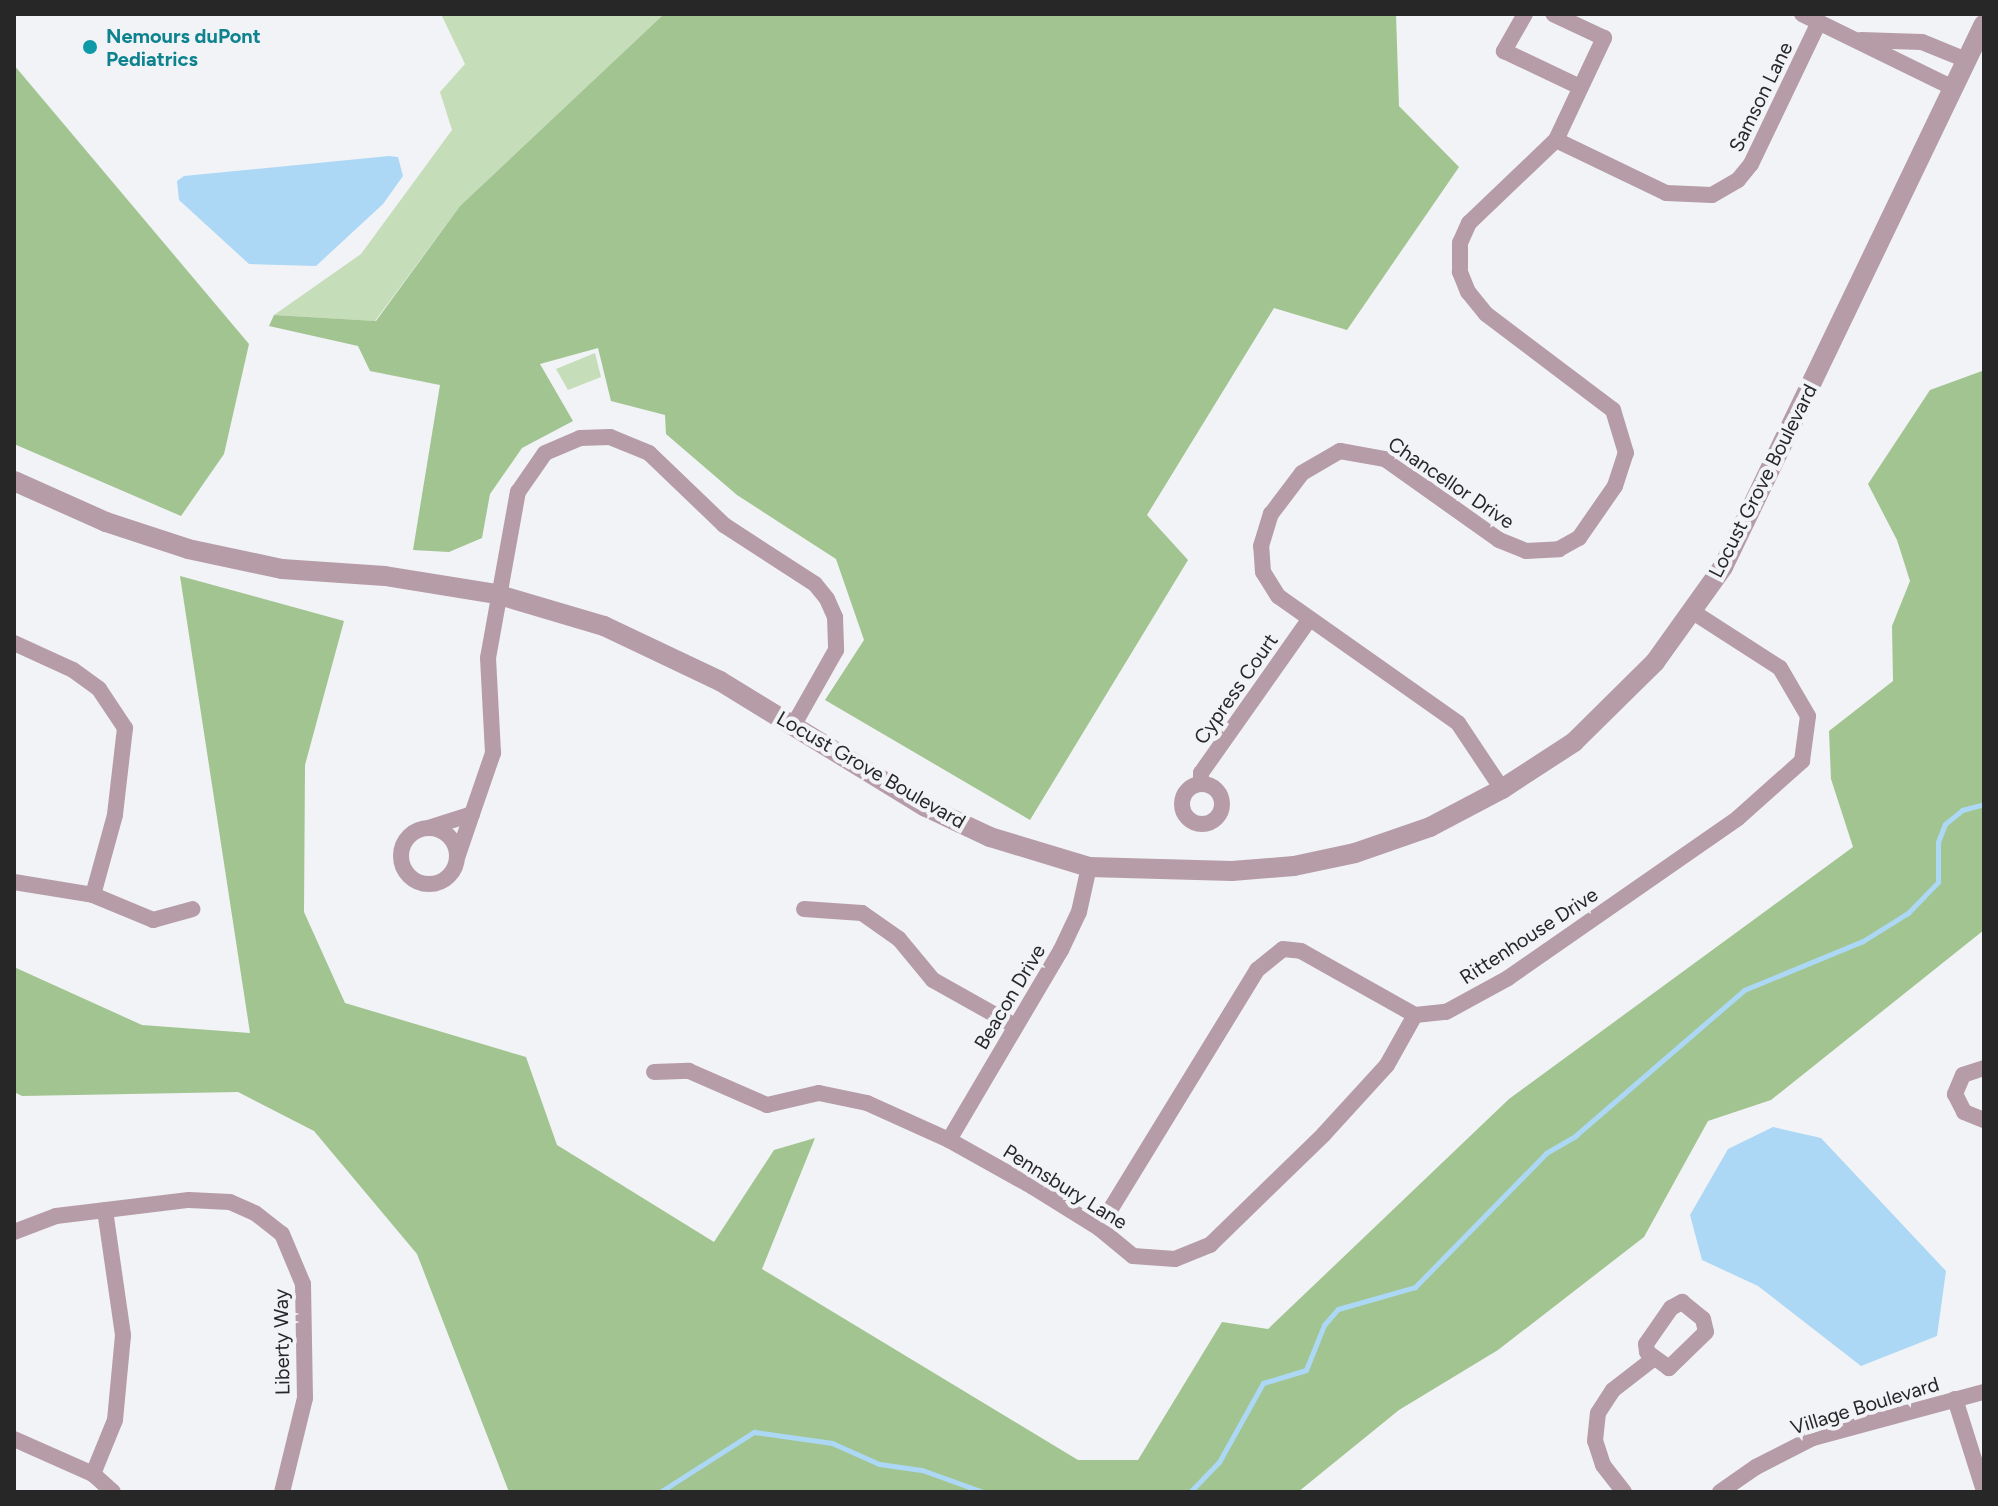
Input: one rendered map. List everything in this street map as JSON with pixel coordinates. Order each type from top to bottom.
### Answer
[{"type":"street","points":[[1525,14],[1504,51],[1580,87]]},
{"type":"street","name":"Chancellor Drive","points":[[1502,789],[1458,723],[1309,620],[1273,589],[1263,572],[1261,546],[1279,503],[1302,473],[1329,455],[1355,451],[1385,459],[1499,540],[1538,553],[1579,538],[1615,486],[1626,453],[1613,410],[1486,314],[1468,292],[1460,272],[1460,243],[1469,223],[1556,140],[1604,38],[1553,14]]},
{"type":"street","points":[[1802,14],[1861,40],[1953,88]]},
{"type":"street","name":"Samson Lane","points":[[1556,140],[1666,193],[1712,195],[1738,180],[1751,164],[1819,22]]},
{"type":"street","name":"Locust Grove Boulevard","points":[[14,481],[119,527],[217,556],[496,594],[575,616],[659,648],[950,819],[1089,867],[1232,871],[1294,866],[1355,853],[1430,827],[1502,789],[1574,742],[1655,662],[1693,612],[1723,567],[1984,24]]},
{"type":"street","points":[[1861,40],[1922,42],[1966,60]]},
{"type":"street","points":[[472,814],[411,834],[402,850],[409,875],[435,883],[450,874],[457,859],[472,814],[494,745],[488,658],[496,594],[518,492],[539,460],[580,438],[610,437],[660,460],[724,525],[815,584],[827,599],[835,617],[836,650],[793,726]]},
{"type":"street","name":"Rittenhouse Drive","points":[[1415,1015],[1446,1012],[1508,978],[1738,818],[1802,761],[1808,716],[1780,668],[1693,612]]},
{"type":"street","name":"Cypress Court","points":[[1201,783],[1201,773],[1309,620]]},
{"type":"street","points":[[14,643],[73,670],[99,689],[125,728],[115,815],[93,895]]},
{"type":"street","points":[[428,828],[452,840],[457,859]]},
{"type":"street","name":"Beacon Drive","points":[[949,1140],[1079,912],[1089,867]]},
{"type":"street","points":[[14,882],[93,895],[153,920],[193,909]]},
{"type":"street","points":[[804,909],[862,913],[899,939],[933,980],[1015,1026]]},
{"type":"street","points":[[1099,1228],[1257,970],[1283,949],[1301,951],[1415,1015]]},
{"type":"street","name":"Pennsbury Lane","points":[[654,1072],[689,1071],[767,1105],[819,1093],[867,1103],[949,1140],[1099,1228],[1133,1256],[1175,1259],[1210,1245],[1387,1065],[1415,1015]]},
{"type":"street","points":[[1984,1068],[1963,1075],[1955,1094],[1964,1112],[1984,1120]]},
{"type":"street","name":"Liberty Way","points":[[14,1232],[56,1216],[189,1200],[230,1202],[255,1213],[282,1234],[303,1284],[305,1398],[282,1492]]},
{"type":"street","points":[[93,1474],[115,1420],[123,1335],[105,1210]]},
{"type":"street","points":[[1624,1492],[1603,1465],[1595,1441],[1598,1413],[1613,1390],[1653,1359]]},
{"type":"street","name":"Village Boulevard","points":[[1720,1492],[1803,1442],[1984,1392]]},
{"type":"street","points":[[1955,1399],[1984,1491]]},
{"type":"street","points":[[14,1439],[93,1474],[113,1492]]},
{"type":"green space","points":[[441,14],[664,14],[460,206],[375,321],[274,315],[361,254],[452,130],[440,92],[465,64]]},
{"type":"green space","points":[[664,14],[1396,14],[1399,106],[1459,167],[1347,330],[1274,308],[1147,515],[1188,560],[1030,820],[825,700],[864,640],[836,559],[737,495],[666,434],[665,415],[611,401],[598,348],[540,364],[573,421],[522,448],[490,494],[482,538],[449,552],[413,550],[440,385],[370,371],[358,346],[269,326],[274,315],[376,321],[460,206]]},
{"type":"green space","points":[[14,65],[249,344],[224,454],[181,516],[14,444]]},
{"type":"green space","points":[[595,353],[601,377],[568,390],[556,369]]},
{"type":"green space","points":[[1984,365],[1984,930],[1771,1100],[1708,1121],[1644,1237],[1498,1350],[1399,1410],[1298,1492],[509,1492],[417,1254],[314,1131],[238,1092],[22,1096],[14,1092],[14,967],[142,1025],[250,1033],[180,576],[344,621],[305,765],[304,912],[345,1003],[526,1057],[557,1145],[714,1242],[774,1150],[815,1138],[762,1269],[1078,1460],[1138,1460],[1222,1322],[1268,1329],[1509,1099],[1853,847],[1831,779],[1829,731],[1893,681],[1892,626],[1910,581],[1897,540],[1868,484],[1930,390],[1982,371]]},
{"type":"water","points":[[398,157],[403,176],[383,204],[316,266],[249,264],[179,200],[177,181],[184,176]]},
{"type":"water","points":[[1773,1127],[1821,1138],[1946,1271],[1937,1336],[1861,1366],[1758,1286],[1702,1260],[1690,1215],[1728,1149]]},
{"type":"waterway","points":[[1190,1492],[1219,1462],[1263,1383],[1306,1370],[1324,1325],[1338,1309],[1415,1287],[1546,1153],[1575,1136],[1744,990],[1863,941],[1908,913],[1938,882],[1938,842],[1945,824],[1962,810],[1984,804]]},
{"type":"waterway","points":[[660,1492],[754,1432],[832,1443],[879,1464],[922,1470],[983,1492]]},
{"type":"place","name":"Nemours duPont Pediatrics","points":[[90,47]]}]
